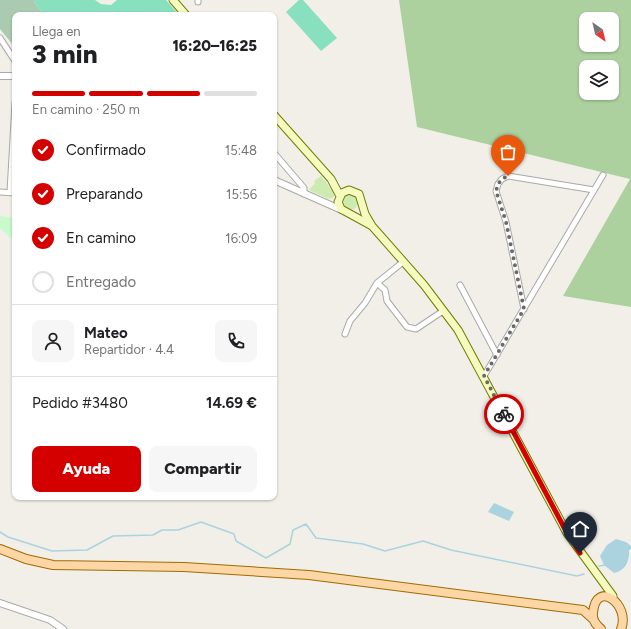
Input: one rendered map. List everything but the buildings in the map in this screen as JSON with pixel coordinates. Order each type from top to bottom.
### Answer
[{"type":"main road","points":[[173,0],[183,12]]},
{"type":"main road","points":[[277,118],[331,179],[349,190],[357,192],[362,202],[365,214],[372,226],[445,310],[484,376],[567,533],[613,596],[625,602],[630,610],[625,626]]},
{"type":"main road","points":[[331,179],[339,197],[339,205],[345,212],[372,226]]},
{"type":"main road","points":[[339,197],[349,190]]},
{"type":"main road","points":[[345,212],[356,211],[362,202]]},
{"type":"main road","points":[[0,549],[26,559],[53,565],[78,567],[184,567],[309,575],[583,610],[594,619],[601,629]]},
{"type":"main road","points":[[594,619],[593,612],[598,602],[601,588],[598,577]]},
{"type":"main road","points":[[583,610],[613,596]]},
{"type":"street","points":[[0,38],[12,56]]},
{"type":"street","points":[[0,76],[12,76]]},
{"type":"street","points":[[277,156],[304,188],[304,194]]},
{"type":"street","points":[[484,376],[603,175]]},
{"type":"street","points":[[524,309],[506,222],[497,197],[498,184],[502,179],[508,176],[594,190]]},
{"type":"street","points":[[277,181],[345,212]]},
{"type":"street","points":[[0,192],[12,192]]},
{"type":"street","points":[[330,205],[339,197]]},
{"type":"street","points":[[345,334],[350,321],[365,303],[378,283],[403,262]]},
{"type":"street","points":[[378,283],[385,290],[387,301],[407,327],[416,329],[440,313]]},
{"type":"street","points":[[460,285],[497,355]]},
{"type":"street","points":[[522,300],[526,301],[529,299]]},
{"type":"street","points":[[0,603],[50,620],[63,629]]},
{"type":"green space","points":[[0,0],[37,0],[34,2],[42,12],[12,12],[12,44],[0,29]]},
{"type":"green space","points":[[37,0],[95,0],[101,4],[111,5],[117,0],[166,0],[176,12],[42,12],[34,2]]},
{"type":"green space","points":[[299,0],[303,0],[337,38],[321,51],[286,12]]},
{"type":"green space","points":[[399,0],[631,0],[631,307],[563,296],[630,179],[417,127]]},
{"type":"green space","points":[[321,176],[335,194],[334,197],[329,199],[309,190],[315,183],[314,181]]},
{"type":"green space","points":[[350,194],[356,196],[358,202],[356,208],[350,210],[344,208],[342,202],[344,196]]},
{"type":"green space","points":[[0,216],[12,218],[12,239],[0,228]]},
{"type":"water","points":[[494,503],[514,512],[509,521],[488,512]]},
{"type":"water","points":[[616,539],[626,542],[631,546],[631,549],[629,550],[628,562],[624,568],[614,573],[604,565],[600,556],[607,545]]},
{"type":"waterway","points":[[0,532],[8,537],[52,551],[87,550],[113,536],[153,535],[162,530],[178,530],[201,522],[234,534],[236,541],[266,558],[290,544],[293,530],[306,524],[316,538],[363,544],[385,551],[423,541],[451,550],[577,576],[584,574]]},
{"type":"waterway","points":[[599,566],[606,565]]},
{"type":"way so far","points":[[504,414],[484,376],[524,309],[506,222],[496,191],[498,184],[502,179],[508,176]]},
{"type":"route","points":[[504,414],[567,533],[580,553]]}]
